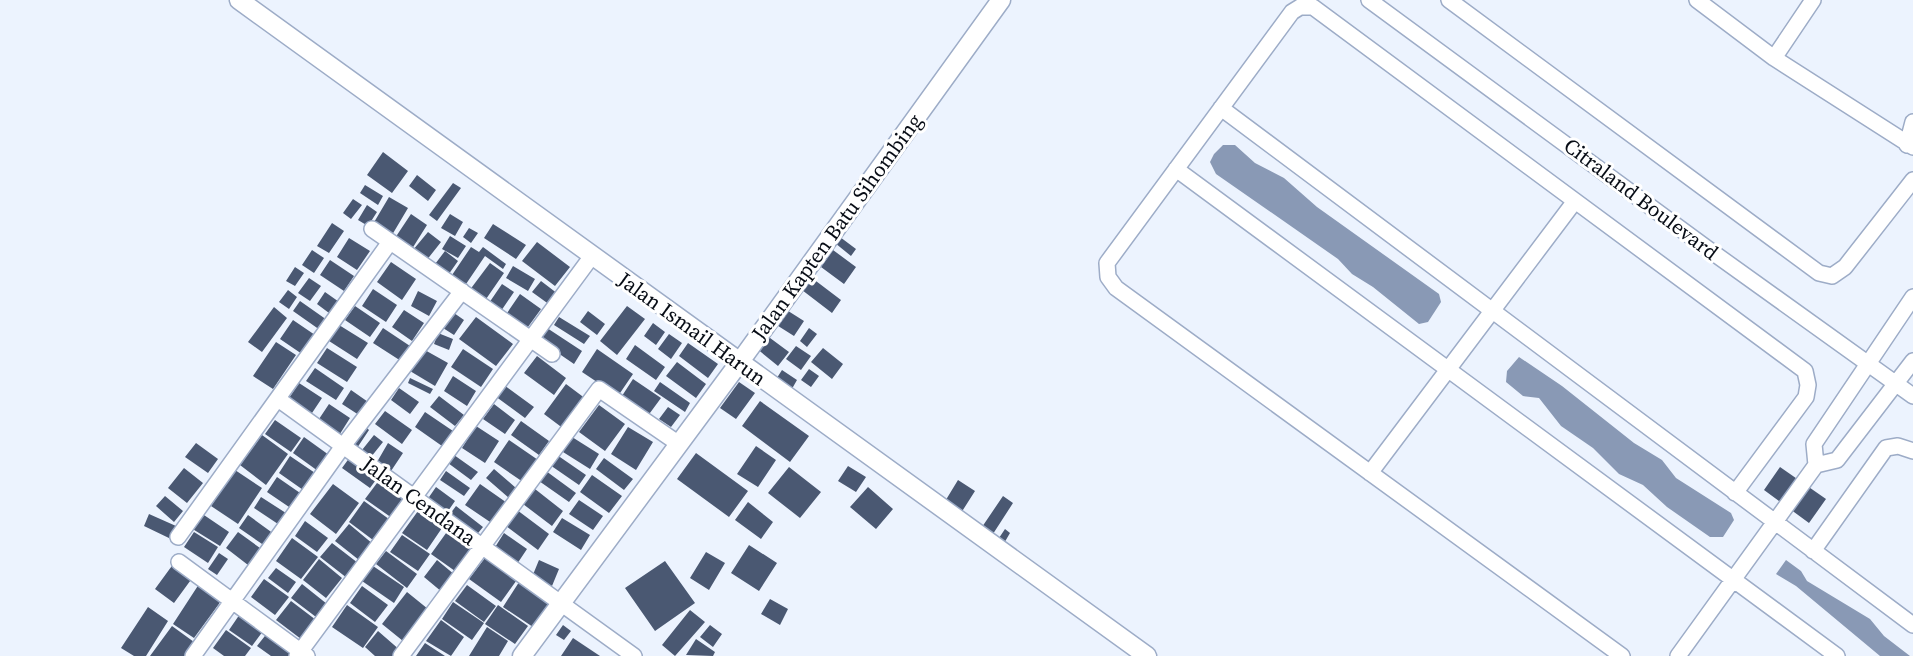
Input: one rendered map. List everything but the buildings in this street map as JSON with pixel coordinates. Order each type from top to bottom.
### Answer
[{"type":"street","name":"Jalan Ismail Harun","points":[[239,0],[1147,656]]},
{"type":"street","name":"Jalan Kapten Batu Sihombing","points":[[522,656],[739,363],[1001,0]]},
{"type":"street","name":"Citraland Boulevard","points":[[1370,0],[1708,249],[1913,396]]},
{"type":"street","points":[[1449,0],[1819,273],[1832,276],[1845,267],[1913,180]]},
{"type":"street","points":[[1697,0],[1774,58],[1910,146],[1913,122]]},
{"type":"street","points":[[1774,58],[1813,0]]},
{"type":"street","points":[[1622,656],[1116,288],[1108,277],[1107,263],[1292,12],[1300,7],[1313,8],[1804,372],[1809,385],[1806,398],[1735,493]]},
{"type":"street","points":[[1221,108],[1913,625]]},
{"type":"street","points":[[1176,169],[1837,656]]},
{"type":"street","points":[[1370,473],[1575,201]]},
{"type":"street","points":[[372,229],[552,354]]},
{"type":"street","points":[[178,537],[390,242]]},
{"type":"street","points":[[179,562],[302,654],[592,256]]},
{"type":"street","points":[[193,656],[234,602],[343,446],[462,291]]},
{"type":"street","points":[[1816,465],[1814,444],[1913,297]]},
{"type":"street","points":[[1678,656],[1816,465],[1837,460],[1894,382],[1913,361]]},
{"type":"street","points":[[401,656],[599,389],[679,444]]},
{"type":"street","name":"Jalan Cendana","points":[[278,399],[634,656]]},
{"type":"street","points":[[1813,551],[1886,448],[1898,446],[1913,451]]},
{"type":"water","points":[[1223,145],[1235,145],[1255,163],[1284,178],[1317,207],[1439,294],[1441,302],[1428,322],[1419,324],[1373,287],[1352,274],[1338,259],[1216,174],[1210,162]]},
{"type":"water","points":[[1519,357],[1562,386],[1634,443],[1662,460],[1676,478],[1731,513],[1734,520],[1723,537],[1710,537],[1667,507],[1643,485],[1619,474],[1593,448],[1561,426],[1539,398],[1523,396],[1506,382],[1507,371]]},
{"type":"water","points":[[1786,560],[1801,571],[1807,581],[1870,619],[1884,636],[1910,656],[1880,656],[1796,586],[1776,574]]}]
